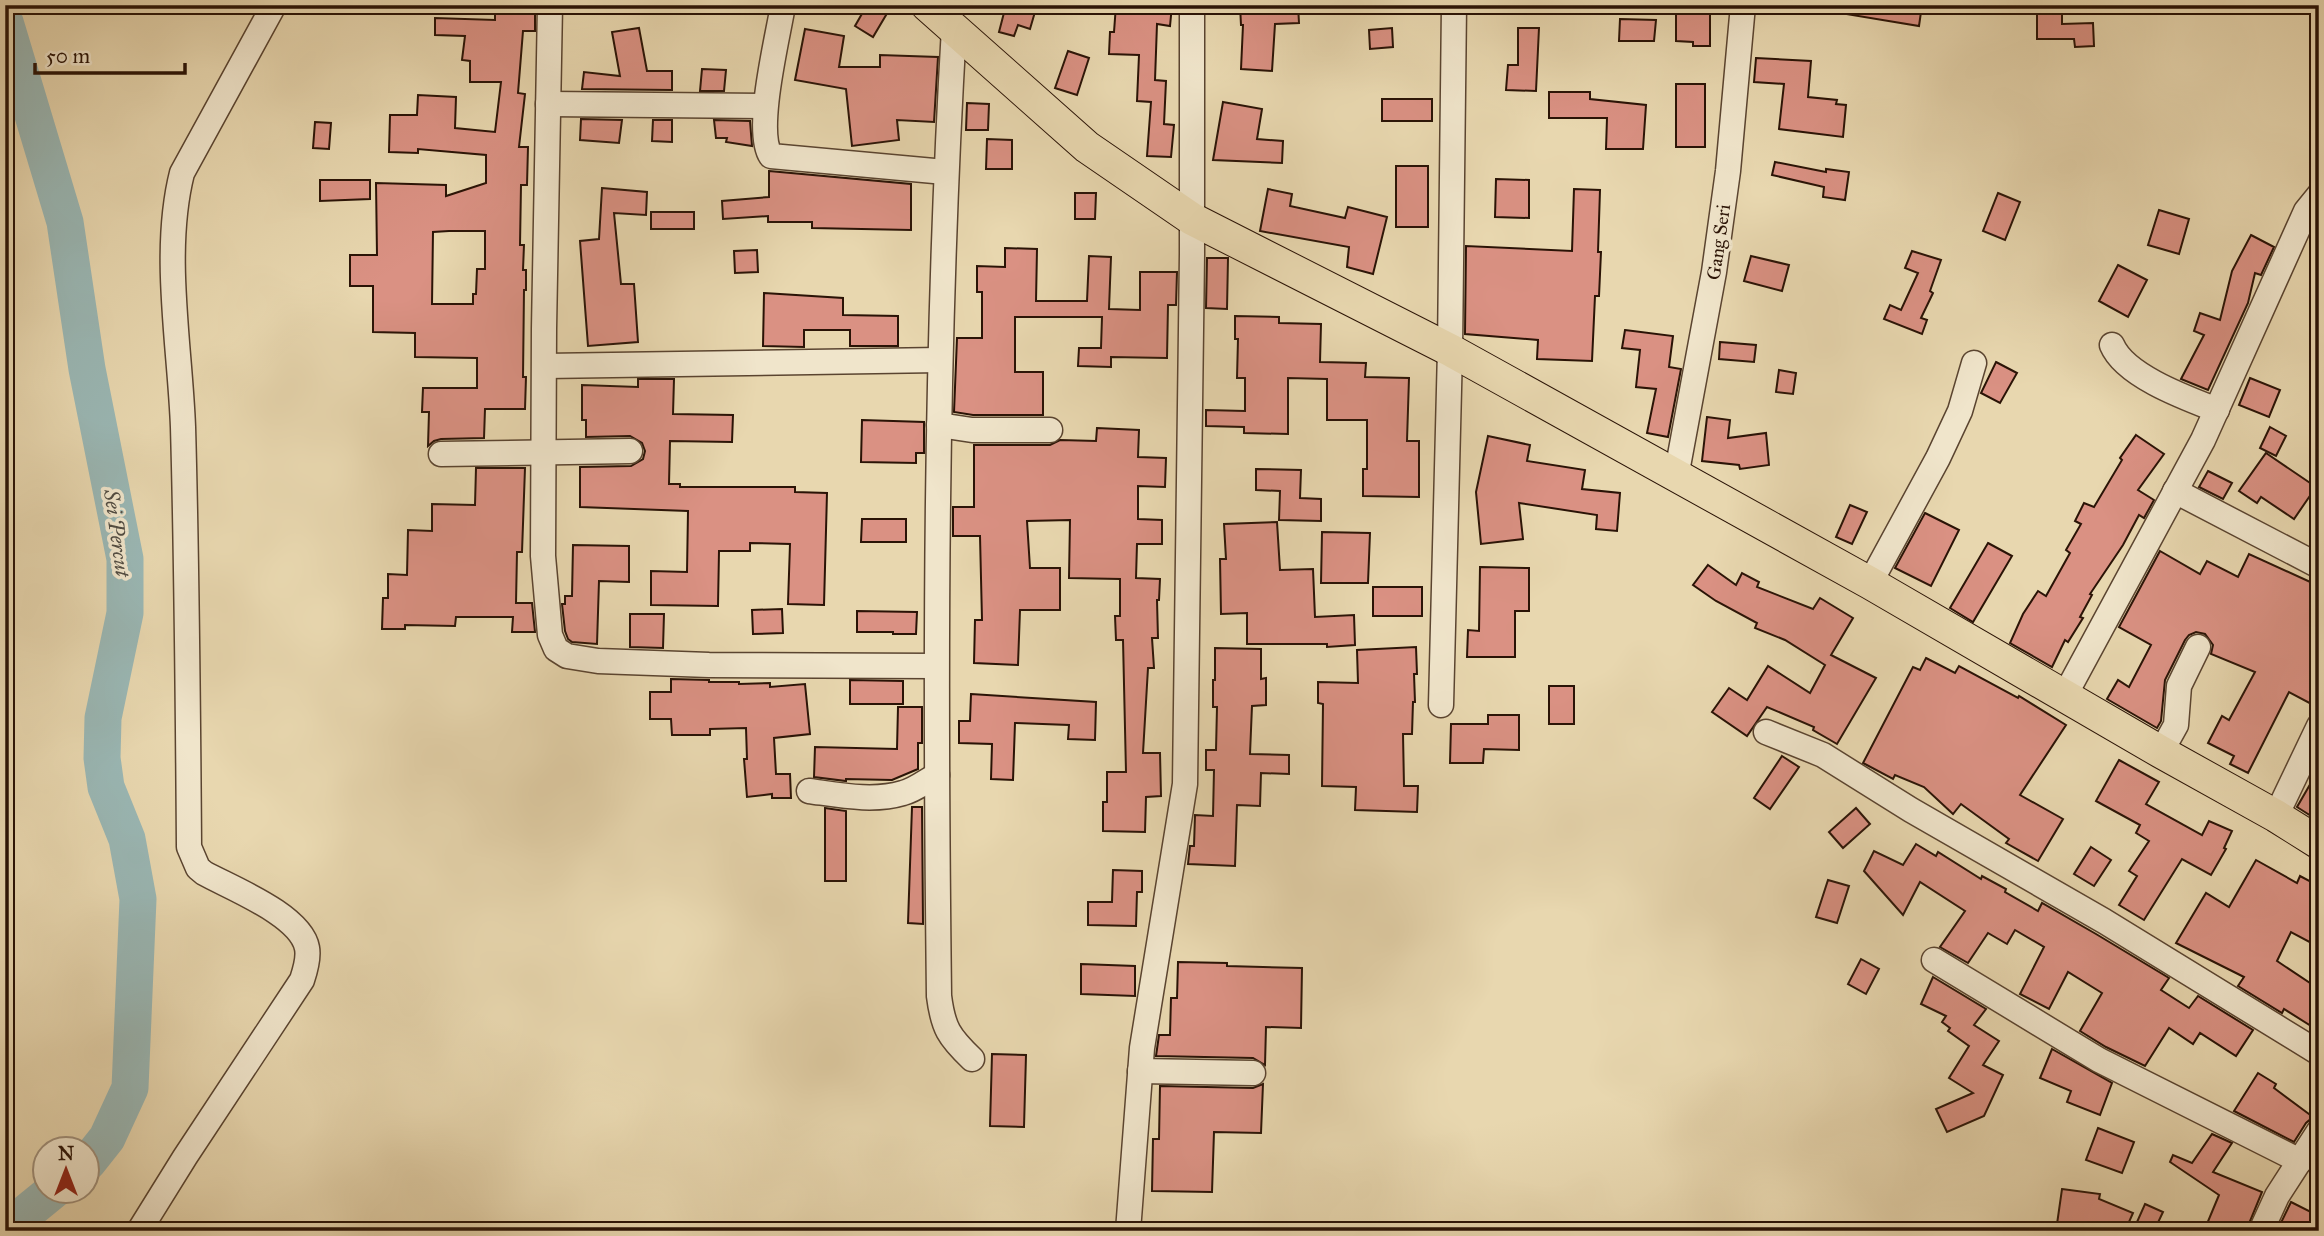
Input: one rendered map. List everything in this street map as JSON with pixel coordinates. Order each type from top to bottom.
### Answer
[{"type":"main road","points":[[927,5],[1087,148],[1192,219],[1450,350],[1870,583],[2319,843]]},
{"type":"street","points":[[139,1231],[302,981],[306,964],[307,947],[284,917],[204,873],[198,868],[190,847],[183,426],[172,236],[175,202],[182,173],[274,5]]},
{"type":"street","points":[[550,5],[543,556],[550,635],[556,649],[567,656],[598,661],[709,665],[936,666]]},
{"type":"street","points":[[783,5],[765,106],[767,144],[771,156],[945,172]]},
{"type":"street","points":[[1128,1231],[1142,1048],[1185,784],[1192,5]]},
{"type":"street","points":[[1441,705],[1450,350],[1454,5]]},
{"type":"street","name":"Gang Seri","points":[[1676,477],[1714,272],[1728,172],[1743,5]]},
{"type":"street","points":[[954,28],[945,172],[939,425],[936,666],[941,1016],[953,1041],[972,1059]]},
{"type":"street","points":[[548,104],[765,106]]},
{"type":"street","points":[[2064,697],[2217,410],[2306,211],[2319,195]]},
{"type":"street","points":[[2112,345],[2116,355],[2124,363],[2146,377],[2217,410]]},
{"type":"street","points":[[545,366],[940,360]]},
{"type":"street","points":[[1870,583],[1944,446],[1960,411],[1974,363]]},
{"type":"street","points":[[939,425],[972,430],[1050,430]]},
{"type":"street","points":[[441,454],[630,452]]},
{"type":"street","points":[[2175,491],[2319,566]]},
{"type":"street","points":[[2161,752],[2176,724],[2179,687],[2198,647]]},
{"type":"street","points":[[2276,816],[2319,726]]},
{"type":"street","points":[[1766,732],[1823,755],[1911,810],[2104,921],[2319,1053]]},
{"type":"street","points":[[809,791],[852,797],[886,797],[904,793],[937,775]]},
{"type":"street","points":[[1934,960],[2099,1060],[2300,1161]]},
{"type":"street","points":[[1140,1071],[1253,1073]]},
{"type":"street","points":[[2261,1231],[2277,1196],[2319,1132]]},
{"type":"building","points":[[867,5],[892,5],[873,37],[855,26]]},
{"type":"building","points":[[1006,5],[1037,5],[1030,29],[1018,25],[1014,36],[999,32]]},
{"type":"building","points":[[1116,5],[1172,5],[1170,26],[1157,24],[1155,80],[1166,81],[1164,124],[1174,125],[1171,157],[1147,156],[1151,102],[1137,101],[1139,55],[1109,54],[1110,32],[1114,32]]},
{"type":"building","points":[[1240,5],[1298,5],[1299,23],[1275,24],[1272,71],[1241,69],[1243,25]]},
{"type":"building","points":[[1676,5],[1710,5],[1710,46],[1693,46],[1693,42],[1676,41]]},
{"type":"building","points":[[1847,5],[1922,5],[1919,26],[1846,14]]},
{"type":"building","points":[[2037,9],[2062,9],[2062,24],[2093,23],[2094,46],[2075,47],[2074,39],[2037,39]]},
{"type":"building","points":[[495,13],[535,13],[535,31],[523,31],[518,93],[525,94],[519,147],[528,147],[527,185],[521,185],[520,245],[524,245],[523,270],[526,270],[523,377],[526,377],[525,409],[485,409],[484,438],[441,439],[428,446],[429,412],[422,412],[423,388],[477,388],[477,358],[415,357],[415,333],[373,332],[373,286],[350,286],[350,255],[377,255],[376,183],[446,185],[446,196],[486,183],[486,155],[418,149],[418,153],[389,152],[390,115],[417,115],[418,95],[456,97],[455,128],[495,132],[501,82],[470,82],[470,61],[462,60],[465,36],[435,35],[435,18],[495,20]],"holes":[[[485,231],[485,269],[477,269],[473,304],[432,304],[433,232]]]},
{"type":"building","points":[[1620,19],[1656,20],[1654,41],[1619,41]]},
{"type":"building","points":[[639,28],[647,71],[672,71],[672,90],[582,89],[584,72],[620,76],[612,32]]},
{"type":"building","points":[[1392,28],[1393,47],[1370,49],[1369,30]]},
{"type":"building","points":[[1518,28],[1539,28],[1536,91],[1506,90],[1508,65],[1518,65]]},
{"type":"building","points":[[805,29],[844,36],[839,67],[880,67],[880,55],[938,57],[934,122],[897,120],[899,140],[852,146],[846,89],[795,80]]},
{"type":"building","points":[[1068,51],[1089,58],[1077,95],[1055,88]]},
{"type":"building","points":[[1756,58],[1811,61],[1808,97],[1837,100],[1836,104],[1846,105],[1843,137],[1779,129],[1784,84],[1754,82]]},
{"type":"building","points":[[702,69],[726,70],[724,91],[700,91]]},
{"type":"building","points":[[1676,84],[1705,84],[1705,147],[1676,147]]},
{"type":"building","points":[[1549,92],[1590,92],[1590,99],[1646,105],[1643,149],[1606,149],[1607,118],[1549,118]]},
{"type":"building","points":[[1382,99],[1432,99],[1432,121],[1382,121]]},
{"type":"building","points":[[1223,102],[1262,109],[1257,139],[1283,141],[1282,163],[1213,160]]},
{"type":"building","points":[[967,103],[989,104],[988,130],[966,130]]},
{"type":"building","points":[[581,119],[622,120],[619,143],[580,140]]},
{"type":"building","points":[[653,120],[672,120],[672,142],[652,141]]},
{"type":"building","points":[[714,120],[750,121],[752,146],[726,142],[727,138],[716,138]]},
{"type":"building","points":[[315,122],[331,123],[329,149],[313,148]]},
{"type":"building","points":[[987,139],[1012,140],[1012,169],[986,169]]},
{"type":"building","points":[[1775,162],[1826,172],[1826,169],[1849,172],[1845,200],[1823,197],[1824,187],[1772,175]]},
{"type":"building","points":[[1396,166],[1428,166],[1428,227],[1396,227]]},
{"type":"building","points":[[769,171],[911,184],[911,230],[812,228],[812,222],[768,222],[768,216],[723,219],[722,201],[769,197]]},
{"type":"building","points":[[1496,179],[1529,180],[1529,218],[1495,217]]},
{"type":"building","points":[[320,180],[370,180],[370,199],[320,201]]},
{"type":"building","points":[[602,188],[647,192],[646,215],[614,213],[621,284],[634,284],[638,342],[588,346],[580,241],[599,239]]},
{"type":"building","points":[[1268,189],[1292,194],[1290,206],[1345,218],[1348,207],[1387,217],[1373,274],[1347,267],[1349,247],[1260,231]]},
{"type":"building","points":[[1574,189],[1600,190],[1599,296],[1595,296],[1592,361],[1537,359],[1538,340],[1465,334],[1466,246],[1572,251]]},
{"type":"building","points":[[1075,193],[1096,193],[1095,219],[1075,219]]},
{"type":"building","points":[[1998,193],[2020,202],[2005,240],[1983,231]]},
{"type":"building","points":[[2159,210],[2189,219],[2179,254],[2148,245]]},
{"type":"building","points":[[651,212],[694,212],[694,229],[651,229]]},
{"type":"building","points":[[2251,235],[2274,247],[2261,275],[2255,273],[2248,303],[2208,390],[2181,379],[2204,335],[2194,331],[2200,313],[2220,320],[2232,271]]},
{"type":"building","points":[[1005,248],[1037,249],[1036,301],[1087,301],[1089,256],[1111,257],[1109,309],[1140,310],[1140,272],[1177,272],[1176,305],[1168,305],[1167,358],[1111,357],[1111,367],[1078,366],[1079,348],[1101,348],[1102,317],[1015,317],[1015,372],[1043,372],[1043,415],[973,415],[954,412],[957,338],[982,338],[982,292],[977,292],[977,266],[1005,267]]},
{"type":"building","points":[[757,250],[758,272],[735,273],[734,251]]},
{"type":"building","points":[[1912,251],[1941,260],[1930,291],[1933,293],[1921,318],[1927,320],[1922,334],[1884,319],[1890,305],[1901,310],[1918,273],[1905,268]]},
{"type":"building","points":[[1751,256],[1789,265],[1782,291],[1744,281]]},
{"type":"building","points":[[1207,258],[1228,258],[1227,309],[1206,308]]},
{"type":"building","points":[[2118,265],[2147,280],[2128,317],[2099,301]]},
{"type":"building","points":[[764,293],[843,298],[843,315],[898,316],[898,346],[850,346],[850,330],[804,330],[804,347],[763,346]]},
{"type":"building","points":[[1235,316],[1279,317],[1279,323],[1321,324],[1320,362],[1366,363],[1365,377],[1409,378],[1407,441],[1419,441],[1419,497],[1363,496],[1363,469],[1367,469],[1367,420],[1327,420],[1327,379],[1288,378],[1288,434],[1244,433],[1244,427],[1206,426],[1206,410],[1245,411],[1245,378],[1237,378],[1238,339],[1235,339]]},
{"type":"building","points":[[1625,330],[1673,336],[1669,367],[1681,369],[1668,437],[1647,433],[1656,389],[1636,387],[1640,350],[1622,348]]},
{"type":"building","points":[[1720,342],[1756,345],[1754,362],[1719,359]]},
{"type":"building","points":[[1996,362],[2017,373],[2000,403],[1981,393]]},
{"type":"building","points":[[1779,370],[1796,373],[1793,394],[1776,392]]},
{"type":"building","points":[[2250,378],[2280,390],[2269,417],[2239,405]]},
{"type":"building","points":[[638,379],[674,379],[673,414],[733,415],[732,442],[670,441],[669,484],[680,484],[680,487],[795,487],[795,492],[827,493],[824,605],[788,604],[790,544],[750,543],[750,551],[719,551],[718,606],[651,605],[651,571],[687,572],[688,511],[580,507],[580,467],[631,466],[643,459],[645,451],[642,443],[630,436],[586,437],[586,420],[582,420],[582,385],[638,387]]},
{"type":"building","points":[[1707,417],[1730,420],[1728,438],[1766,433],[1769,465],[1740,469],[1739,465],[1702,461]]},
{"type":"building","points":[[862,420],[924,422],[924,453],[916,453],[916,463],[861,462]]},
{"type":"building","points":[[2270,427],[2286,436],[2276,456],[2260,448]]},
{"type":"building","points":[[1097,428],[1139,430],[1138,457],[1166,458],[1165,487],[1138,486],[1138,519],[1162,520],[1162,544],[1137,544],[1136,578],[1160,579],[1157,600],[1158,638],[1152,638],[1154,668],[1148,668],[1143,753],[1160,753],[1161,796],[1146,797],[1145,832],[1103,831],[1107,772],[1126,772],[1123,640],[1116,640],[1115,616],[1120,616],[1120,579],[1069,578],[1070,520],[1027,521],[1030,568],[1060,568],[1060,610],[1020,610],[1018,665],[974,663],[975,620],[982,620],[980,536],[953,536],[953,507],[974,507],[974,445],[1050,445],[1060,440],[1096,441]]},
{"type":"building","points":[[2136,435],[2164,454],[2138,490],[2154,500],[2144,518],[2139,515],[2123,545],[2090,594],[2092,595],[2080,617],[2083,618],[2068,642],[2065,640],[2052,667],[2010,643],[2023,614],[2038,591],[2046,596],[2070,553],[2066,550],[2081,524],[2075,521],[2084,503],[2094,507],[2122,460],[2120,458]]},
{"type":"building","points":[[1488,436],[1530,445],[1527,461],[1585,470],[1582,489],[1620,493],[1617,531],[1596,529],[1597,515],[1519,503],[1523,539],[1481,544],[1476,492]]},
{"type":"building","points":[[2266,453],[2316,487],[2294,519],[2261,497],[2257,503],[2239,491]]},
{"type":"building","points":[[476,468],[525,468],[522,552],[517,552],[516,603],[532,603],[535,632],[512,632],[513,617],[456,617],[455,626],[405,625],[405,629],[382,629],[383,598],[388,598],[388,574],[407,575],[408,530],[432,531],[432,504],[475,505]]},
{"type":"building","points":[[1256,469],[1301,470],[1300,498],[1321,499],[1321,521],[1279,520],[1280,491],[1256,490]]},
{"type":"building","points":[[2208,471],[2232,483],[2223,499],[2199,487]]},
{"type":"building","points":[[1850,505],[1867,512],[1852,544],[1836,537]]},
{"type":"building","points":[[1925,513],[1959,530],[1931,586],[1895,568]]},
{"type":"building","points":[[862,519],[906,519],[906,542],[861,542]]},
{"type":"building","points":[[1277,522],[1280,570],[1313,569],[1315,617],[1354,615],[1355,645],[1327,647],[1327,644],[1247,644],[1247,613],[1221,614],[1220,559],[1226,559],[1224,524]]},
{"type":"building","points":[[1322,532],[1370,533],[1368,583],[1321,583]]},
{"type":"building","points":[[1988,543],[2012,556],[1973,622],[1950,608]]},
{"type":"building","points":[[573,545],[629,546],[629,582],[599,581],[597,644],[572,642],[565,631],[562,604],[565,604],[565,596],[572,596]]},
{"type":"building","points":[[2160,551],[2200,574],[2207,561],[2238,577],[2249,554],[2319,586],[2319,708],[2289,692],[2248,773],[2230,764],[2234,756],[2208,743],[2222,716],[2229,720],[2255,672],[2211,654],[2213,645],[2205,634],[2196,632],[2185,640],[2165,680],[2161,721],[2157,728],[2107,699],[2118,680],[2129,687],[2151,645],[2119,627]]},
{"type":"building","points":[[1708,565],[1736,585],[1742,573],[1759,582],[1757,587],[1813,609],[1820,598],[1853,618],[1831,655],[1876,678],[1837,744],[1813,730],[1814,727],[1767,707],[1747,736],[1712,712],[1729,688],[1747,700],[1768,666],[1810,693],[1825,665],[1785,640],[1755,628],[1757,623],[1693,585]]},
{"type":"building","points":[[1480,567],[1529,568],[1529,611],[1515,611],[1515,657],[1467,657],[1468,630],[1479,631]]},
{"type":"building","points":[[1373,587],[1422,587],[1422,616],[1373,616]]},
{"type":"building","points":[[782,609],[783,633],[753,634],[752,610]]},
{"type":"building","points":[[857,611],[917,612],[916,634],[857,632]]},
{"type":"building","points":[[630,614],[664,614],[663,648],[630,647]]},
{"type":"building","points":[[1416,647],[1417,674],[1414,674],[1412,734],[1403,734],[1404,786],[1418,786],[1417,812],[1355,810],[1356,787],[1322,786],[1323,704],[1318,703],[1318,682],[1358,683],[1357,650]]},
{"type":"building","points":[[1215,648],[1261,649],[1261,679],[1266,678],[1266,705],[1252,706],[1250,754],[1289,755],[1289,774],[1261,773],[1260,806],[1237,805],[1235,866],[1188,864],[1190,846],[1194,846],[1195,815],[1213,816],[1214,770],[1206,770],[1206,750],[1216,750],[1217,707],[1213,707]]},
{"type":"building","points":[[1926,658],[1955,673],[1959,666],[2018,698],[2019,696],[2066,725],[2020,795],[2063,819],[2038,861],[2006,843],[2009,839],[1961,804],[1953,814],[1924,787],[1895,775],[1893,779],[1863,763],[1913,667],[1920,670]]},
{"type":"building","points":[[671,679],[739,684],[770,683],[770,687],[805,684],[810,734],[774,738],[776,774],[790,774],[791,798],[772,798],[772,794],[747,797],[744,759],[747,759],[746,728],[710,729],[710,735],[672,735],[671,719],[650,719],[650,692],[671,692]]},
{"type":"building","points":[[850,680],[903,681],[903,704],[850,704]]},
{"type":"building","points":[[1549,686],[1574,686],[1574,724],[1549,724]]},
{"type":"building","points":[[971,694],[1096,702],[1095,740],[1068,739],[1069,725],[1015,723],[1013,780],[991,779],[992,744],[959,743],[959,721],[970,721]]},
{"type":"building","points":[[898,707],[922,707],[922,743],[918,743],[918,769],[892,780],[846,781],[814,777],[815,747],[897,749]]},
{"type":"building","points":[[1488,715],[1519,715],[1519,750],[1484,749],[1483,763],[1450,763],[1451,724],[1488,724]]},
{"type":"building","points":[[1782,756],[1799,767],[1770,809],[1754,798]]},
{"type":"building","points":[[2119,760],[2159,782],[2146,804],[2202,835],[2209,821],[2232,831],[2224,848],[2226,849],[2211,875],[2182,859],[2144,920],[2119,905],[2137,876],[2129,871],[2149,841],[2136,833],[2140,825],[2096,801]]},
{"type":"building","points":[[2319,769],[2319,821],[2297,807]]},
{"type":"building","points":[[912,807],[922,807],[923,924],[908,923]]},
{"type":"building","points":[[825,808],[846,811],[846,881],[825,881]]},
{"type":"building","points":[[1856,808],[1870,824],[1843,848],[1829,832]]},
{"type":"building","points":[[1916,844],[1936,856],[1938,852],[1981,879],[1982,876],[2006,889],[2005,892],[2038,911],[2042,903],[2096,934],[2169,978],[2161,990],[2189,1008],[2198,996],[2253,1030],[2236,1056],[2200,1033],[2193,1044],[2169,1028],[2145,1066],[2106,1047],[2080,1031],[2102,993],[2068,972],[2049,1009],[2020,994],[2044,947],[2015,930],[2007,944],[1988,933],[1968,963],[1940,947],[1965,911],[1920,882],[1903,915],[1864,871],[1874,851],[1903,865]]},
{"type":"building","points":[[2091,847],[2111,860],[2094,886],[2074,874]]},
{"type":"building","points":[[2256,860],[2297,883],[2300,876],[2319,886],[2319,947],[2291,932],[2277,961],[2319,989],[2319,1031],[2284,1009],[2282,1013],[2238,986],[2244,977],[2176,943],[2206,893],[2229,907]]},
{"type":"building","points":[[1113,870],[1142,871],[1142,892],[1137,892],[1136,926],[1088,925],[1088,902],[1112,902]]},
{"type":"building","points":[[1828,880],[1849,886],[1837,923],[1816,917]]},
{"type":"building","points":[[1861,959],[1879,969],[1866,994],[1848,984]]},
{"type":"building","points":[[1178,962],[1302,968],[1301,1028],[1266,1027],[1265,1065],[1253,1058],[1156,1056],[1159,1035],[1170,1035],[1171,998],[1177,998]]},
{"type":"building","points":[[1081,964],[1135,966],[1135,996],[1081,994]]},
{"type":"building","points":[[1933,977],[1986,1009],[1974,1025],[1999,1041],[1983,1065],[2003,1075],[1984,1116],[1947,1132],[1936,1109],[1973,1093],[1949,1078],[1969,1046],[1948,1031],[1950,1028],[1942,1022],[1946,1016],[1921,1004]]},
{"type":"building","points":[[2052,1049],[2112,1083],[2100,1115],[2067,1102],[2071,1091],[2040,1078]]},
{"type":"building","points":[[992,1054],[1026,1055],[1024,1127],[990,1126]]},
{"type":"building","points":[[2258,1073],[2276,1084],[2274,1088],[2313,1117],[2294,1142],[2234,1111]]},
{"type":"building","points":[[1263,1084],[1261,1133],[1214,1132],[1212,1192],[1152,1191],[1153,1139],[1159,1139],[1160,1086],[1253,1088]]},
{"type":"building","points":[[2098,1128],[2134,1142],[2122,1173],[2086,1160]]},
{"type":"building","points":[[2212,1134],[2232,1143],[2213,1172],[2262,1192],[2246,1231],[2204,1231],[2219,1195],[2170,1162],[2173,1155],[2192,1163]]},
{"type":"building","points":[[2062,1189],[2100,1194],[2099,1199],[2133,1213],[2125,1231],[2056,1231]]},
{"type":"building","points":[[2291,1202],[2319,1216],[2319,1231],[2277,1231]]},
{"type":"building","points":[[2145,1204],[2163,1212],[2154,1231],[2133,1231]]},
{"type":"waterway","name":"Sei Percut","points":[[5,22],[65,222],[87,369],[125,559],[125,613],[103,718],[102,758],[106,787],[127,839],[138,899],[130,1088],[102,1144]]},
{"type":"waterway","name":"Sei Percut","points":[[5,1230],[37,1204]]}]
